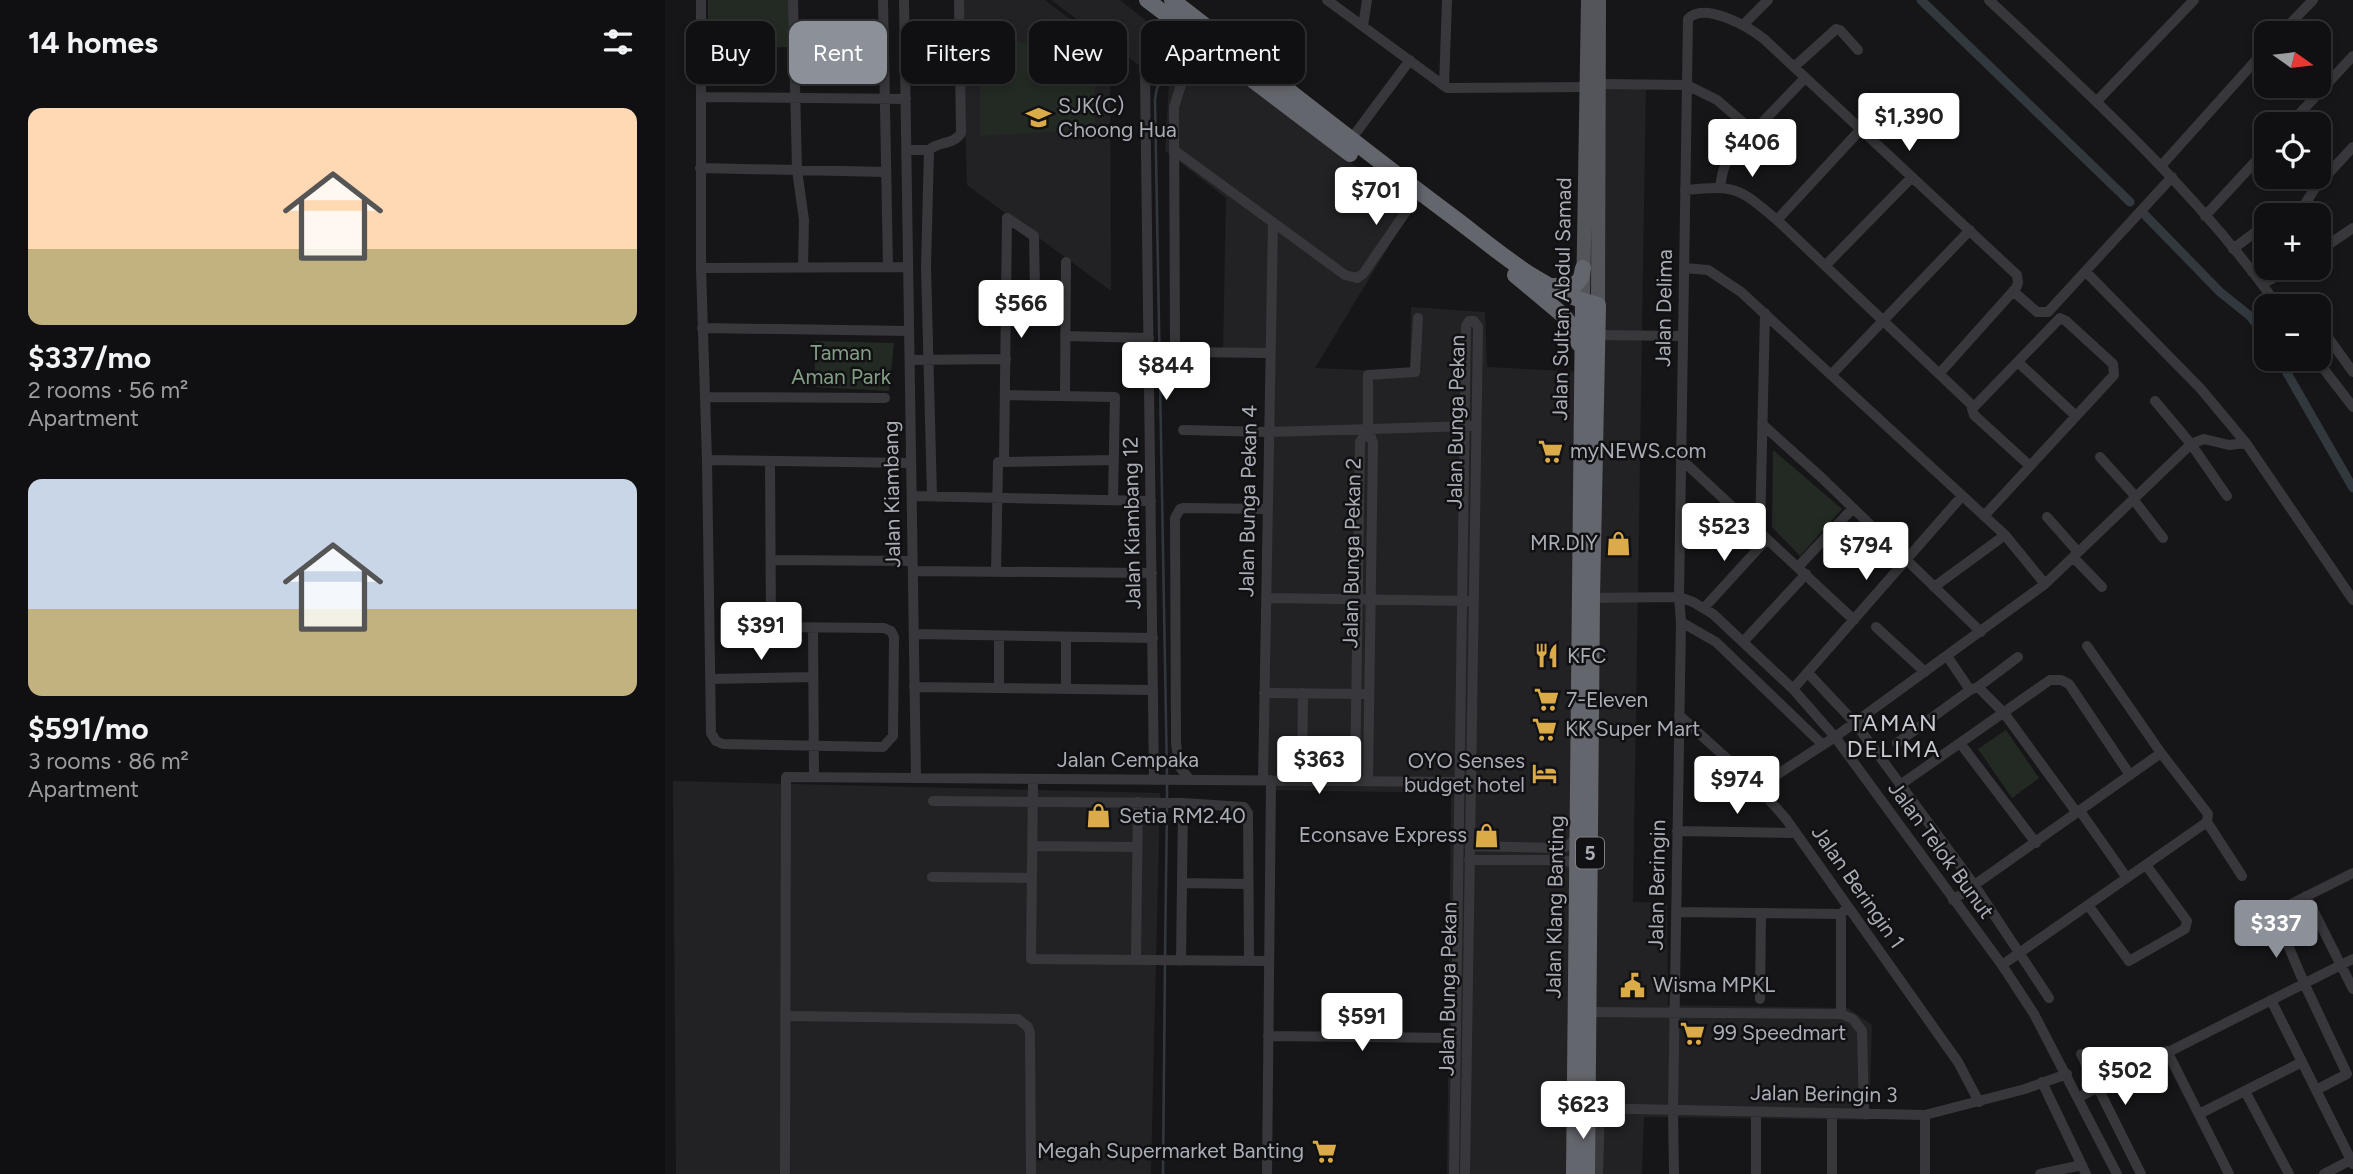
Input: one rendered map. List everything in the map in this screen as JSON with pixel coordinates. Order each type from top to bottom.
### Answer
[{"type":"highway","points":[[1147,0],[1167,21]]},
{"type":"highway","points":[[1172,0],[1414,200],[1550,303],[1570,324],[1582,353]]},
{"type":"highway","points":[[1255,84],[1592,315]]},
{"type":"highway","points":[[1548,286],[1574,286],[1581,278],[1583,268]]},
{"type":"highway","points":[[1550,303],[1592,315]]},
{"type":"highway","name":"Jalan Sultan Abdul Samad","points":[[1585,598],[1582,353],[1592,315]]},
{"type":"highway","name":"Jalan Sultan Abdul Samad","points":[[1585,598],[1592,315]]},
{"type":"highway","name":"Jalan Klang Banting","points":[[1574,1174],[1587,1109],[1576,864],[1585,598]]},
{"type":"highway","name":"Jalan Klang Banting","points":[[1585,598],[1589,1012],[1587,1174]]},
{"type":"main road","name":"Jalan Sultan Abdul Samad","points":[[1588,0],[1592,86],[1592,315]]},
{"type":"main road","name":"Jalan Sultan Abdul Samad","points":[[1592,315],[1583,268],[1599,0]]},
{"type":"street","points":[[701,0],[701,268],[711,733],[716,741],[723,744],[883,747],[893,736],[894,637],[891,631],[884,628],[771,628],[770,461]]},
{"type":"street","points":[[793,0],[797,170],[804,220],[803,268]]},
{"type":"street","points":[[883,0],[888,267]]},
{"type":"street","name":"Jalan Kiambang","points":[[904,0],[916,778]]},
{"type":"street","points":[[907,150],[929,150],[935,144],[953,141],[961,133],[959,0]]},
{"type":"street","points":[[1327,0],[1447,88],[1687,85],[1717,100],[1753,131]]},
{"type":"street","points":[[1363,26],[1367,0]]},
{"type":"street","points":[[1444,86],[1447,0]]},
{"type":"street","points":[[1768,0],[1743,25],[1764,39],[2017,275],[2015,287],[1939,373]]},
{"type":"street","points":[[1989,0],[2172,177],[2269,294]]},
{"type":"street","points":[[2097,102],[2195,0]]},
{"type":"street","points":[[2293,21],[2313,0]]},
{"type":"street","name":"Jalan Delima","points":[[1679,597],[1688,19],[1696,12],[1719,15],[1743,25]]},
{"type":"street","points":[[1794,67],[1836,29],[1840,30],[1857,50]]},
{"type":"street","points":[[2301,112],[2353,56]]},
{"type":"street","points":[[1347,145],[1410,60]]},
{"type":"street","points":[[2161,166],[2254,62]]},
{"type":"street","points":[[1720,186],[1728,158],[1805,78]]},
{"type":"street","name":"Jalan Kiambang 12","points":[[1145,84],[1153,690],[1159,780]]},
{"type":"street","points":[[1182,84],[1174,107],[1175,346],[1178,351],[1184,352],[1270,354]]},
{"type":"street","points":[[701,97],[906,99]]},
{"type":"street","points":[[1777,220],[1861,130]]},
{"type":"street","points":[[2306,203],[2315,188],[2353,147]]},
{"type":"street","name":"Jalan Kiambang","points":[[929,150],[926,267],[932,496]]},
{"type":"street","points":[[1174,150],[1345,275],[1357,278],[1363,274],[1414,200]]},
{"type":"street","points":[[2205,216],[2254,163]]},
{"type":"street","points":[[700,168],[886,172]]},
{"type":"street","points":[[1825,265],[1912,177]]},
{"type":"street","points":[[2015,287],[2038,312],[2048,312],[2172,177]]},
{"type":"street","points":[[1685,190],[1720,186],[1746,194],[1777,220],[1974,407]]},
{"type":"street","points":[[996,572],[996,498],[1005,395],[1007,218],[1034,236],[1035,291]]},
{"type":"street","name":"Jalan Bunga Pekan 4","points":[[1267,1174],[1269,961],[1264,693],[1273,222]]},
{"type":"street","points":[[2331,243],[2353,228]]},
{"type":"street","points":[[1831,375],[1970,230]]},
{"type":"street","points":[[2233,249],[2254,235]]},
{"type":"street","points":[[1065,396],[1066,262]]},
{"type":"street","points":[[701,268],[908,267]]},
{"type":"street","points":[[1684,268],[1708,270],[1717,274],[1765,313],[2005,535],[2045,584]]},
{"type":"street","points":[[2086,272],[2200,388],[2246,443],[2353,600]]},
{"type":"street","points":[[2262,284],[2270,280]]},
{"type":"street","points":[[1006,290],[1066,291]]},
{"type":"street","points":[[1704,608],[1764,535],[1762,424],[1765,313]]},
{"type":"street","points":[[1592,315],[1683,337]]},
{"type":"street","points":[[1368,429],[1368,375],[1415,372],[1417,318]]},
{"type":"street","points":[[1984,516],[2112,378],[2115,370],[2113,364],[2066,321],[2057,319],[1972,409],[1974,415],[2030,466]]},
{"type":"street","name":"Jalan Bunga Pekan","points":[[1465,1174],[1456,1038],[1468,601],[1470,426],[1466,326],[1469,321],[1474,321],[1478,327],[1470,426]]},
{"type":"street","points":[[702,328],[909,331]]},
{"type":"street","points":[[1065,336],[1149,338]]},
{"type":"street","points":[[2331,342],[2353,372]]},
{"type":"street","points":[[909,360],[1006,359]]},
{"type":"street","points":[[2020,365],[2076,416]]},
{"type":"street","points":[[2325,371],[2353,406]]},
{"type":"street","points":[[1005,395],[1115,397],[1113,500]]},
{"type":"street","points":[[705,397],[885,398]]},
{"type":"street","points":[[2155,401],[2191,443],[2227,496]]},
{"type":"street","points":[[1762,424],[1981,632]]},
{"type":"street","points":[[1183,430],[1268,432],[1470,426]]},
{"type":"street","name":"Jalan Bunga Pekan 2","points":[[1355,781],[1360,442],[1368,429]]},
{"type":"street","name":"Jalan Bunga Pekan 2","points":[[1368,429],[1373,443],[1368,781]]},
{"type":"street","points":[[1758,787],[1823,746],[2045,584],[2191,443],[2204,439],[2229,445],[2246,443]]},
{"type":"street","points":[[2100,457],[2135,498],[2163,538]]},
{"type":"street","points":[[1681,459],[1854,620]]},
{"type":"street","points":[[707,460],[911,463]]},
{"type":"street","points":[[1001,462],[1114,460]]},
{"type":"street","points":[[912,496],[1151,501]]},
{"type":"street","points":[[1793,690],[1962,496]]},
{"type":"street","points":[[1184,779],[1176,743],[1175,518],[1183,508],[1267,509]]},
{"type":"street","points":[[1744,642],[1853,508]]},
{"type":"street","points":[[2047,517],[2102,587]]},
{"type":"street","points":[[1934,587],[2005,535]]},
{"type":"street","points":[[771,560],[996,572],[1152,573]]},
{"type":"street","name":"Jalan Telok Bunut","points":[[1585,598],[1679,597],[1704,608],[1793,690],[1835,737],[2002,965],[2034,1014],[2117,1174]]},
{"type":"street","name":"Jalan Beringin","points":[[1674,1174],[1681,622],[1679,597]]},
{"type":"street","points":[[1266,598],[1468,601]]},
{"type":"street","points":[[1681,622],[1716,642],[1823,746]]},
{"type":"street","points":[[1876,627],[1925,672]]},
{"type":"street","points":[[813,628],[814,777]]},
{"type":"street","points":[[914,634],[1153,638]]},
{"type":"street","points":[[999,636],[999,688]]},
{"type":"street","points":[[1066,637],[1066,689]]},
{"type":"street","points":[[2087,646],[2161,753],[2208,814],[2207,822],[2242,876]]},
{"type":"street","points":[[1947,656],[1974,688],[2004,713],[2127,878]]},
{"type":"street","points":[[1897,743],[2018,657]]},
{"type":"street","points":[[1808,673],[1855,723],[1975,886],[2049,998]]},
{"type":"street","points":[[710,679],[813,677]]},
{"type":"street","points":[[1900,785],[2050,680],[2061,680],[2069,684],[2130,775]]},
{"type":"street","points":[[915,687],[1153,690]]},
{"type":"street","points":[[1264,693],[1369,694]]},
{"type":"street","points":[[1302,780],[1303,693]]},
{"type":"street","name":"Jalan Beringin 1","points":[[1679,715],[1758,787],[1796,832],[1844,910],[1958,1062],[1979,1102]]},
{"type":"street","points":[[1960,743],[2036,843]]},
{"type":"street","points":[[1953,900],[2161,753]]},
{"type":"street","name":"Jalan Cempaka","points":[[785,1016],[786,777],[1465,782]]},
{"type":"street","points":[[1033,779],[1031,959],[1269,961]]},
{"type":"street","name":"Jalan Bunga Pekan","points":[[1454,1174],[1460,1121],[1469,860],[1465,782]]},
{"type":"street","points":[[933,800],[1138,802],[1244,807],[1248,813],[1249,961]]},
{"type":"street","points":[[1136,960],[1138,802]]},
{"type":"street","points":[[1177,960],[1182,883],[1180,803]]},
{"type":"street","points":[[2002,965],[2207,822]]},
{"type":"street","points":[[1677,831],[1796,832]]},
{"type":"street","points":[[1469,846],[1563,848],[1577,837]]},
{"type":"street","points":[[1032,846],[1137,847]]},
{"type":"street","points":[[1469,860],[1563,860],[1576,864]]},
{"type":"street","points":[[2088,905],[2129,961],[2185,929],[2187,921],[2146,865]]},
{"type":"street","points":[[2316,1090],[2350,1079],[2277,919],[2283,908],[2353,873]]},
{"type":"street","points":[[932,877],[1032,878]]},
{"type":"street","points":[[1182,883],[1248,884]]},
{"type":"street","points":[[2306,896],[2353,989]]},
{"type":"street","points":[[1676,912],[1844,910],[1841,1014]]},
{"type":"street","points":[[1759,999],[1761,913]]},
{"type":"street","points":[[2079,1097],[2353,959]]},
{"type":"street","points":[[2271,1000],[2316,1090],[2349,1144],[2352,1162],[2324,1174]]},
{"type":"street","points":[[1589,1012],[1841,1014],[1853,1019],[1862,1031],[1864,1114]]},
{"type":"street","points":[[785,1174],[785,1016],[1018,1018],[1028,1027],[1030,1033],[1031,1174]]},
{"type":"street","points":[[1268,1036],[1456,1038]]},
{"type":"street","points":[[2168,1051],[2229,1174]]},
{"type":"street","points":[[2081,1054],[2141,1174]]},
{"type":"street","points":[[2199,1114],[2302,1062]]},
{"type":"street","name":"Jalan Beringin 3","points":[[1587,1109],[1925,1115],[1979,1102],[2067,1074]]},
{"type":"street","points":[[2040,1174],[2084,1169],[2042,1082]]},
{"type":"street","points":[[2245,1091],[2289,1174]]},
{"type":"street","points":[[1587,1109],[1598,1174]]},
{"type":"street","points":[[1756,1112],[1756,1174]]},
{"type":"street","points":[[1832,1113],[1832,1174]]},
{"type":"street","points":[[1925,1115],[1925,1174]]},
{"type":"shaded area","name":"SJK(C) Choong Hua","points":[[961,0],[1045,0],[1072,21],[1029,21],[1029,84],[1110,84],[1111,291],[967,185],[964,84],[1015,84],[1015,21],[962,21]]},
{"type":"shaded area","points":[[1051,0],[1120,0],[1147,21],[1141,21],[1141,67],[1127,56],[1127,21],[1079,21]]},
{"type":"shaded area","points":[[1605,79],[1646,80],[1633,902],[1667,903],[1668,1005],[1848,1008],[1872,1025],[1869,1120],[1644,1117],[1642,1174],[1447,1174],[1451,793],[1267,790],[1275,352],[1223,349],[1226,198],[1165,151],[1169,84],[1245,84],[1412,208],[1315,368],[1410,372],[1411,307],[1485,312],[1487,367],[1603,373]]},
{"type":"shaded area","points":[[673,781],[1160,793],[1151,1174],[676,1174]]},
{"type":"green space","points":[[708,0],[789,0],[789,47],[775,47],[775,21],[708,21]]},
{"type":"green space","points":[[1015,41],[1029,43],[1029,84],[1095,84],[1095,129],[980,136],[980,84],[1015,84]]},
{"type":"green space","name":"Taman Aman Park","points":[[815,341],[894,343],[889,391],[815,387]]},
{"type":"green space","points":[[1773,450],[1842,509],[1800,556],[1772,527]]},
{"type":"green space","points":[[2006,730],[2039,778],[2012,798],[1978,749]]},
{"type":"waterway","points":[[1921,0],[2130,202]]},
{"type":"waterway","points":[[1160,84],[1155,99],[1167,777]]},
{"type":"waterway","points":[[2145,215],[2220,292],[2254,321]]},
{"type":"waterway","points":[[2286,371],[2353,488]]},
{"type":"waterway","points":[[1167,783],[1167,801]]},
{"type":"waterway","points":[[1165,955],[1167,808]]},
{"type":"waterway","points":[[1163,1174],[1165,962]]},
{"type":"place","name":"SJK(C) Choong Hua","points":[[1038,118]]},
{"type":"place","name":"myNEWS.com","points":[[1550,451]]},
{"type":"place","name":"MR.DIY","points":[[1618,543]]},
{"type":"place","name":"KFC","points":[[1547,656]]},
{"type":"place","name":"7-Eleven","points":[[1546,700]]},
{"type":"place","name":"KK Super Mart","points":[[1545,729]]},
{"type":"place","name":"OYO Senses budget hotel","points":[[1545,773]]},
{"type":"place","name":"Setia RM2.40","points":[[1099,816]]},
{"type":"place","name":"Econsave Express","points":[[1487,835]]},
{"type":"place","name":"Wisma MPKL","points":[[1633,985]]},
{"type":"place","name":"99 Speedmart","points":[[1693,1033]]},
{"type":"place","name":"Megah Supermarket Banting","points":[[1324,1151]]},
{"type":"district","name":"TAMAN DELIMA","points":[[1894,736]]}]
